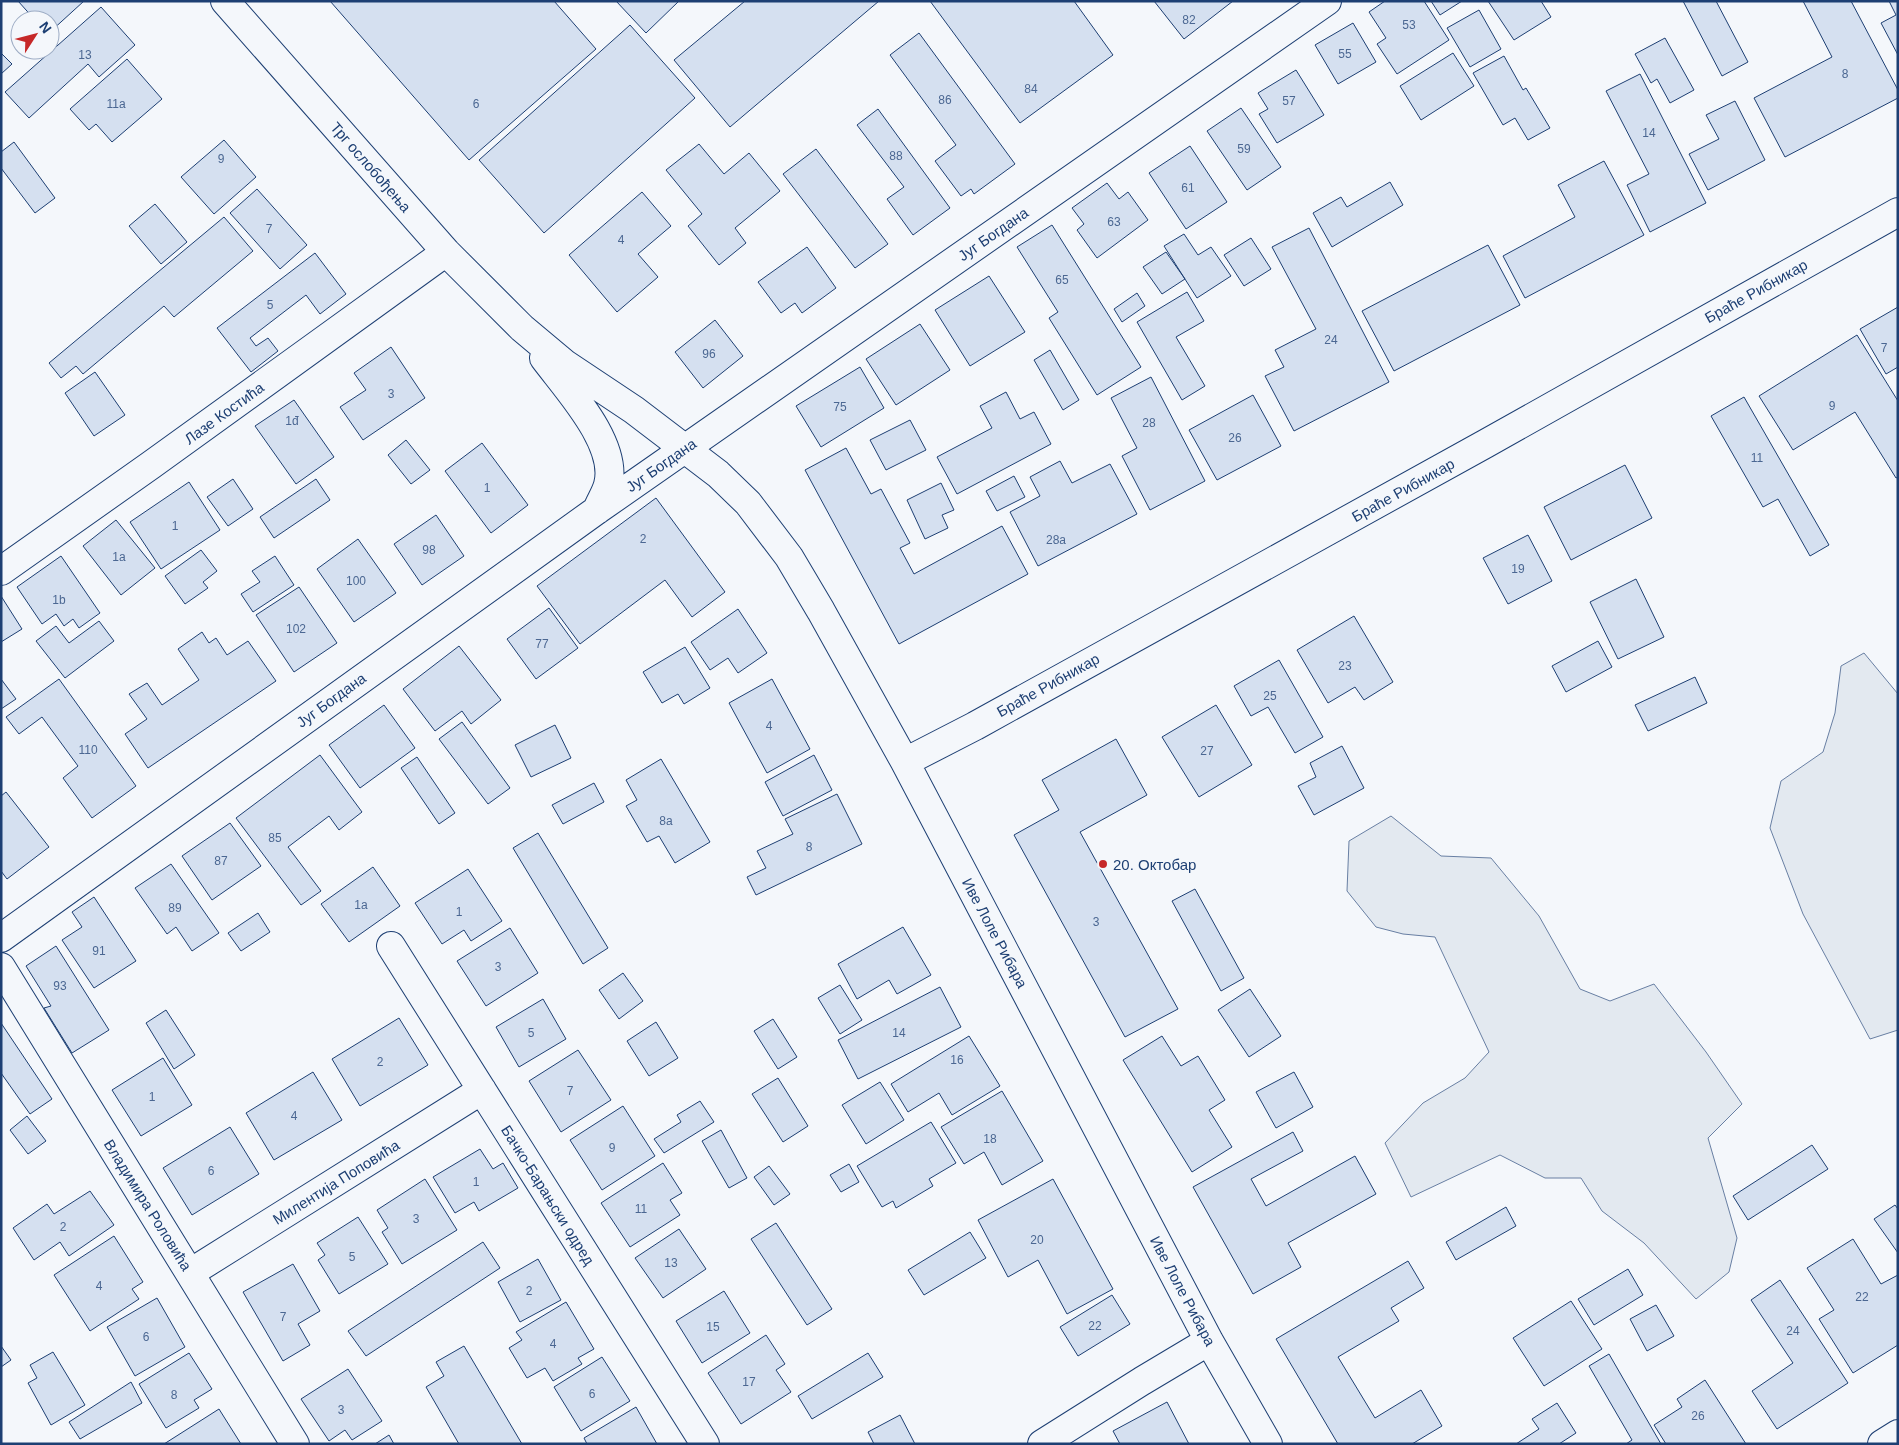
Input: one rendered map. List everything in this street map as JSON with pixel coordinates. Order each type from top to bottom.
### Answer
[{"type":"street","name":"Трг ослобођења","points":[[225,1],[446,252],[522,328],[565,364],[634,410],[685,448]]},
{"type":"street","name":"Југ Богдана","points":[[1,938],[597,510],[1327,1]]},
{"type":"street","name":"Браће Рибникар","points":[[905,762],[967,730],[1442,468],[1898,212]]},
{"type":"street","name":"Лазе Костића","points":[[1,571],[159,460],[446,252]]},
{"type":"street","name":"Трг ослобођења","points":[[522,328],[599,436],[608,460],[608,484],[597,510]]},
{"type":"street","name":"Иве Лоле Рибара","points":[[685,448],[718,474],[748,503],[789,557],[821,611],[905,762],[1209,1342],[1268,1444]]},
{"type":"street","name":"Бачко-Барањски одред","points":[[391,946],[705,1444]]},
{"type":"street","name":"Владимира Роловића","points":[[1,967],[295,1444]]},
{"type":"street","name":"Милентија Поповића","points":[[190,1273],[482,1090]]},
{"type":"street","points":[[1042,1444],[1142,1381],[1209,1342]]},
{"type":"street","points":[[1882,1444],[1898,1434]]},
{"type":"shaded area","points":[[1864,653],[1898,694],[1898,1030],[1870,1039],[1803,914],[1770,828],[1781,781],[1823,752],[1835,713],[1841,666]]},
{"type":"shaded area","points":[[1391,816],[1441,856],[1491,858],[1539,916],[1580,989],[1610,1001],[1654,984],[1706,1052],[1742,1104],[1708,1138],[1737,1238],[1729,1272],[1696,1299],[1644,1243],[1602,1211],[1581,1178],[1545,1178],[1500,1155],[1411,1197],[1385,1143],[1423,1103],[1465,1078],[1489,1052],[1435,937],[1403,934],[1376,927],[1347,891],[1349,841]]},
{"type":"building","points":[[18,1],[84,1],[60,23],[60,10],[26,10]]},
{"type":"building","points":[[330,1],[554,1],[596,49],[469,160]]},
{"type":"building","points":[[616,1],[679,1],[646,33]]},
{"type":"building","points":[[745,1],[879,1],[730,127],[674,60]]},
{"type":"building","points":[[930,1],[1074,1],[1113,55],[1020,123]]},
{"type":"building","points":[[1154,1],[1233,1],[1184,39]]},
{"type":"building","points":[[1385,1],[1424,1],[1449,40],[1397,74],[1377,44],[1386,38],[1369,12]]},
{"type":"building","points":[[1431,1],[1462,1],[1440,15]]},
{"type":"building","points":[[1488,1],[1541,1],[1551,17],[1514,40]]},
{"type":"building","points":[[1683,1],[1716,1],[1748,62],[1722,76]]},
{"type":"building","points":[[1803,1],[1851,1],[1898,90],[1898,98],[1785,157],[1754,98],[1832,57]]},
{"type":"building","points":[[1889,1],[1898,1],[1898,55],[1881,23],[1896,15]]},
{"type":"building","points":[[101,7],[135,45],[99,77],[88,64],[29,118],[5,92],[41,60],[60,60],[60,43]]},
{"type":"building","points":[[1479,10],[1501,49],[1470,67],[1447,28]]},
{"type":"building","points":[[1353,23],[1376,62],[1338,84],[1315,45]]},
{"type":"building","points":[[630,25],[695,98],[544,233],[479,160]]},
{"type":"building","points":[[919,33],[1015,164],[974,194],[971,189],[961,196],[935,161],[956,145],[890,55]]},
{"type":"building","points":[[1665,38],[1694,90],[1670,103],[1657,79],[1651,83],[1635,54]]},
{"type":"building","points":[[1,53],[12,64],[1,74]]},
{"type":"building","points":[[1453,53],[1474,86],[1421,120],[1400,86]]},
{"type":"building","points":[[1504,56],[1523,90],[1526,88],[1550,128],[1528,140],[1515,118],[1503,125],[1473,73]]},
{"type":"building","points":[[127,59],[162,99],[112,142],[96,124],[89,130],[70,109]]},
{"type":"building","points":[[1296,70],[1324,115],[1277,143],[1259,114],[1268,109],[1258,93]]},
{"type":"building","points":[[1640,74],[1706,203],[1650,232],[1627,185],[1649,174],[1606,91]]},
{"type":"building","points":[[1735,101],[1765,160],[1708,190],[1689,154],[1719,139],[1706,115]]},
{"type":"building","points":[[1241,108],[1281,167],[1247,190],[1207,131]]},
{"type":"building","points":[[878,109],[950,208],[913,235],[887,199],[904,187],[857,125]]},
{"type":"building","points":[[224,140],[256,177],[214,214],[181,177]]},
{"type":"building","points":[[14,142],[55,198],[35,213],[1,168],[1,152]]},
{"type":"building","points":[[699,144],[724,174],[749,153],[780,191],[735,228],[746,243],[719,265],[688,226],[702,214],[666,170]]},
{"type":"building","points":[[1190,146],[1227,202],[1186,229],[1149,173]]},
{"type":"building","points":[[816,149],[888,244],[855,268],[783,174]]},
{"type":"building","points":[[1604,161],[1644,235],[1525,298],[1503,256],[1575,217],[1558,185]]},
{"type":"building","points":[[1390,182],[1403,205],[1332,247],[1313,213],[1341,197],[1347,207]]},
{"type":"building","points":[[1107,183],[1119,199],[1128,192],[1148,220],[1097,258],[1077,230],[1084,224],[1072,208]]},
{"type":"building","points":[[257,189],[307,245],[280,269],[230,213]]},
{"type":"building","points":[[642,192],[671,226],[638,254],[658,277],[617,312],[569,255]]},
{"type":"building","points":[[155,204],[187,242],[161,264],[129,226]]},
{"type":"building","points":[[224,217],[253,251],[174,317],[164,306],[83,374],[76,366],[61,378],[49,363]]},
{"type":"building","points":[[1052,225],[1141,367],[1097,395],[1049,318],[1058,312],[1017,247]]},
{"type":"building","points":[[1309,228],[1389,382],[1294,431],[1265,376],[1284,367],[1275,350],[1316,329],[1272,247]]},
{"type":"building","points":[[1184,234],[1198,255],[1211,247],[1231,276],[1197,298],[1164,246]]},
{"type":"building","points":[[1251,238],[1271,269],[1244,286],[1224,255]]},
{"type":"building","points":[[1488,245],[1520,305],[1394,371],[1362,311]]},
{"type":"building","points":[[807,247],[836,288],[802,313],[795,303],[781,313],[758,282]]},
{"type":"building","points":[[1166,252],[1185,279],[1162,294],[1143,267]]},
{"type":"building","points":[[315,253],[346,294],[320,314],[306,295],[250,338],[256,346],[268,338],[278,351],[251,372],[217,328]]},
{"type":"building","points":[[989,276],[1025,332],[970,366],[935,310]]},
{"type":"building","points":[[1187,292],[1204,321],[1176,337],[1205,386],[1182,400],[1137,322]]},
{"type":"building","points":[[1137,293],[1145,306],[1122,322],[1114,309]]},
{"type":"building","points":[[1898,307],[1898,367],[1886,374],[1860,329]]},
{"type":"building","points":[[715,320],[743,356],[703,388],[675,352]]},
{"type":"building","points":[[920,324],[950,370],[896,405],[866,359]]},
{"type":"building","points":[[1857,335],[1898,401],[1898,477],[1896,478],[1855,412],[1793,450],[1759,396]]},
{"type":"building","points":[[391,347],[425,398],[363,440],[340,407],[366,390],[354,373]]},
{"type":"building","points":[[1050,350],[1079,400],[1063,410],[1034,360]]},
{"type":"building","points":[[860,367],[884,408],[821,447],[796,406]]},
{"type":"building","points":[[95,372],[125,415],[94,436],[65,393]]},
{"type":"building","points":[[1151,377],[1205,481],[1150,510],[1122,456],[1137,448],[1111,398]]},
{"type":"building","points":[[1006,392],[1020,419],[1034,412],[1051,444],[957,494],[937,457],[992,428],[980,406]]},
{"type":"building","points":[[1253,395],[1281,446],[1217,480],[1189,430]]},
{"type":"building","points":[[1744,397],[1829,545],[1810,556],[1778,499],[1763,507],[1711,416]]},
{"type":"building","points":[[294,400],[334,457],[296,484],[255,426]]},
{"type":"building","points":[[910,420],[926,450],[886,470],[870,440]]},
{"type":"building","points":[[406,440],[430,470],[411,484],[388,455]]},
{"type":"building","points":[[482,443],[528,505],[491,533],[445,471]]},
{"type":"building","points":[[846,448],[871,494],[881,489],[910,543],[900,548],[914,574],[1002,526],[1028,574],[899,644],[805,470]]},
{"type":"building","points":[[1060,461],[1072,483],[1110,464],[1137,514],[1038,566],[1010,512],[1040,496],[1030,477]]},
{"type":"building","points":[[1625,465],[1652,518],[1571,560],[1544,507]]},
{"type":"building","points":[[1014,476],[1025,497],[997,511],[986,491]]},
{"type":"building","points":[[233,479],[253,509],[228,526],[207,497]]},
{"type":"building","points":[[316,479],[330,500],[274,538],[260,517]]},
{"type":"building","points":[[189,482],[220,530],[161,569],[130,522]]},
{"type":"building","points":[[941,483],[954,510],[942,515],[948,528],[925,539],[907,500]]},
{"type":"building","points":[[656,498],[725,592],[692,617],[665,580],[580,644],[537,586]]},
{"type":"building","points":[[436,515],[464,556],[422,585],[394,544]]},
{"type":"building","points":[[116,520],[155,568],[121,595],[83,546]]},
{"type":"building","points":[[1528,535],[1552,581],[1508,604],[1483,558]]},
{"type":"building","points":[[358,539],[396,593],[354,622],[317,569]]},
{"type":"building","points":[[201,550],[217,571],[203,582],[208,588],[185,604],[165,576]]},
{"type":"building","points":[[61,556],[100,613],[79,628],[73,619],[64,626],[56,614],[42,624],[17,587]]},
{"type":"building","points":[[275,556],[294,585],[253,612],[241,594],[260,582],[252,571]]},
{"type":"building","points":[[1636,579],[1664,637],[1618,659],[1590,602]]},
{"type":"building","points":[[299,587],[337,643],[294,672],[256,615]]},
{"type":"building","points":[[1,596],[22,629],[1,642]]},
{"type":"building","points":[[549,608],[578,648],[536,679],[507,639]]},
{"type":"building","points":[[738,609],[767,653],[738,673],[728,658],[710,670],[691,642]]},
{"type":"building","points":[[1354,616],[1393,682],[1364,700],[1355,687],[1328,703],[1297,650]]},
{"type":"building","points":[[99,621],[114,641],[65,678],[36,641],[56,626],[69,643]]},
{"type":"building","points":[[202,632],[209,643],[216,638],[227,655],[248,641],[276,681],[148,768],[125,734],[147,719],[129,694],[147,683],[162,705],[199,680],[178,649]]},
{"type":"building","points":[[1598,641],[1612,667],[1566,692],[1552,666]]},
{"type":"building","points":[[459,646],[501,700],[471,724],[462,711],[435,731],[403,689]]},
{"type":"building","points":[[685,647],[710,688],[684,704],[678,694],[662,703],[643,672]]},
{"type":"building","points":[[1279,660],[1323,737],[1295,753],[1268,707],[1251,716],[1234,686]]},
{"type":"building","points":[[1695,677],[1707,703],[1648,731],[1635,705]]},
{"type":"building","points":[[1,679],[16,699],[1,709]]},
{"type":"building","points":[[59,679],[136,786],[92,818],[63,778],[78,766],[42,717],[19,734],[6,717]]},
{"type":"building","points":[[772,679],[810,749],[767,773],[729,703]]},
{"type":"building","points":[[384,705],[415,748],[360,788],[329,745]]},
{"type":"building","points":[[1216,705],[1252,765],[1199,797],[1162,737]]},
{"type":"building","points":[[462,722],[510,788],[488,804],[439,739]]},
{"type":"building","points":[[555,725],[571,758],[531,777],[515,745]]},
{"type":"building","points":[[1116,739],[1147,795],[1080,832],[1178,1009],[1125,1037],[1014,835],[1059,810],[1042,780]]},
{"type":"building","points":[[1342,746],[1364,788],[1314,815],[1298,786],[1316,777],[1310,763]]},
{"type":"building","points":[[320,755],[362,812],[339,830],[329,816],[288,847],[321,891],[301,905],[236,818]]},
{"type":"building","points":[[814,755],[832,790],[783,816],[765,782]]},
{"type":"building","points":[[417,757],[455,813],[439,824],[401,768]]},
{"type":"building","points":[[661,759],[710,842],[675,863],[659,836],[647,842],[626,806],[637,800],[626,780]]},
{"type":"building","points":[[594,783],[604,802],[563,824],[552,805]]},
{"type":"building","points":[[6,792],[49,847],[7,879],[1,871],[1,796]]},
{"type":"building","points":[[837,794],[862,844],[756,895],[747,877],[766,868],[757,851],[793,834],[785,819]]},
{"type":"building","points":[[230,823],[261,866],[212,900],[182,856]]},
{"type":"building","points":[[538,833],[608,948],[583,964],[513,848]]},
{"type":"building","points":[[171,864],[219,933],[192,951],[176,927],[167,934],[135,888]]},
{"type":"building","points":[[373,867],[400,906],[349,942],[321,904]]},
{"type":"building","points":[[468,869],[502,921],[471,941],[464,930],[442,944],[415,903]]},
{"type":"building","points":[[1195,889],[1244,978],[1221,991],[1172,901]]},
{"type":"building","points":[[94,897],[136,961],[94,988],[62,940],[82,927],[72,912]]},
{"type":"building","points":[[258,913],[270,932],[241,951],[228,933]]},
{"type":"building","points":[[903,927],[931,975],[897,994],[889,980],[857,999],[838,964]]},
{"type":"building","points":[[510,928],[538,973],[486,1006],[457,961]]},
{"type":"building","points":[[56,946],[109,1030],[72,1053],[44,1008],[51,1006],[26,966]]},
{"type":"building","points":[[623,973],[643,1001],[619,1019],[599,990]]},
{"type":"building","points":[[840,985],[862,1020],[840,1034],[818,998]]},
{"type":"building","points":[[940,987],[961,1027],[858,1079],[838,1040]]},
{"type":"building","points":[[1250,989],[1281,1036],[1249,1057],[1218,1010]]},
{"type":"building","points":[[543,999],[566,1039],[519,1067],[496,1027]]},
{"type":"building","points":[[166,1010],[195,1055],[174,1069],[146,1023]]},
{"type":"building","points":[[399,1018],[428,1065],[360,1106],[332,1059]]},
{"type":"building","points":[[773,1019],[797,1057],[778,1069],[754,1031]]},
{"type":"building","points":[[656,1022],[678,1058],[649,1076],[627,1041]]},
{"type":"building","points":[[1,1023],[52,1099],[30,1114],[1,1073]]},
{"type":"building","points":[[969,1036],[1000,1086],[952,1115],[939,1093],[908,1112],[891,1084]]},
{"type":"building","points":[[1162,1036],[1181,1066],[1198,1056],[1225,1100],[1209,1110],[1232,1147],[1192,1172],[1123,1060]]},
{"type":"building","points":[[578,1050],[611,1100],[561,1132],[529,1081]]},
{"type":"building","points":[[163,1058],[192,1105],[141,1136],[112,1090]]},
{"type":"building","points":[[313,1072],[342,1120],[274,1160],[246,1113]]},
{"type":"building","points":[[1294,1072],[1313,1107],[1276,1128],[1256,1092]]},
{"type":"building","points":[[778,1078],[808,1126],[783,1142],[752,1094]]},
{"type":"building","points":[[880,1082],[904,1120],[866,1144],[842,1105]]},
{"type":"building","points":[[1002,1091],[1043,1161],[1002,1185],[984,1152],[964,1164],[941,1127]]},
{"type":"building","points":[[700,1101],[714,1122],[664,1153],[654,1139],[681,1122],[677,1115]]},
{"type":"building","points":[[623,1106],[655,1156],[602,1190],[570,1140]]},
{"type":"building","points":[[27,1116],[46,1141],[28,1154],[10,1130]]},
{"type":"building","points":[[931,1122],[956,1163],[929,1179],[933,1186],[896,1208],[893,1201],[882,1207],[857,1166]]},
{"type":"building","points":[[230,1127],[259,1174],[192,1215],[163,1168]]},
{"type":"building","points":[[721,1130],[747,1178],[729,1188],[702,1141]]},
{"type":"building","points":[[1293,1132],[1303,1151],[1251,1179],[1266,1206],[1355,1156],[1376,1194],[1288,1243],[1301,1267],[1253,1294],[1193,1187]]},
{"type":"building","points":[[1812,1145],[1828,1169],[1748,1220],[1733,1196]]},
{"type":"building","points":[[480,1149],[493,1169],[503,1163],[518,1188],[479,1211],[474,1202],[455,1213],[433,1177]]},
{"type":"building","points":[[663,1163],[682,1193],[670,1200],[680,1215],[630,1247],[601,1203]]},
{"type":"building","points":[[849,1164],[859,1182],[841,1192],[830,1175]]},
{"type":"building","points":[[769,1166],[790,1194],[774,1205],[754,1177]]},
{"type":"building","points":[[425,1179],[457,1230],[402,1264],[382,1232],[388,1228],[377,1210]]},
{"type":"building","points":[[1053,1179],[1113,1289],[1067,1314],[1038,1260],[1008,1277],[978,1220]]},
{"type":"building","points":[[90,1191],[114,1225],[69,1256],[60,1242],[34,1260],[13,1228],[47,1204],[54,1214]]},
{"type":"building","points":[[1895,1205],[1898,1209],[1898,1253],[1874,1219]]},
{"type":"building","points":[[1506,1207],[1516,1226],[1456,1260],[1446,1242]]},
{"type":"building","points":[[358,1217],[388,1264],[339,1294],[318,1260],[325,1255],[317,1243]]},
{"type":"building","points":[[776,1223],[832,1309],[807,1325],[751,1239]]},
{"type":"building","points":[[679,1229],[706,1269],[663,1298],[635,1258]]},
{"type":"building","points":[[970,1232],[986,1258],[924,1295],[908,1270]]},
{"type":"building","points":[[114,1236],[143,1282],[132,1289],[139,1299],[90,1331],[54,1275]]},
{"type":"building","points":[[1853,1239],[1881,1284],[1898,1275],[1898,1345],[1853,1373],[1819,1319],[1834,1310],[1807,1268]]},
{"type":"building","points":[[483,1242],[500,1268],[366,1356],[348,1331]]},
{"type":"building","points":[[538,1259],[561,1300],[520,1322],[498,1282]]},
{"type":"building","points":[[1408,1261],[1424,1288],[1391,1308],[1399,1321],[1338,1357],[1375,1418],[1421,1390],[1442,1426],[1412,1444],[1338,1444],[1276,1339]]},
{"type":"building","points":[[293,1264],[320,1311],[298,1324],[310,1345],[283,1361],[243,1292]]},
{"type":"building","points":[[1628,1269],[1643,1295],[1594,1325],[1578,1299]]},
{"type":"building","points":[[1780,1280],[1848,1383],[1777,1429],[1752,1391],[1793,1363],[1751,1300]]},
{"type":"building","points":[[724,1291],[750,1333],[702,1363],[676,1321]]},
{"type":"building","points":[[1112,1295],[1130,1324],[1078,1356],[1060,1327]]},
{"type":"building","points":[[157,1298],[185,1347],[135,1376],[107,1327]]},
{"type":"building","points":[[1571,1301],[1602,1349],[1544,1386],[1513,1338]]},
{"type":"building","points":[[566,1302],[594,1349],[578,1358],[582,1364],[553,1381],[545,1368],[527,1378],[509,1348],[522,1340],[516,1332]]},
{"type":"building","points":[[1656,1305],[1674,1336],[1647,1351],[1630,1319]]},
{"type":"building","points":[[766,1335],[785,1364],[776,1370],[791,1392],[741,1424],[708,1373]]},
{"type":"building","points":[[1,1346],[11,1360],[1,1367]]},
{"type":"building","points":[[464,1346],[522,1444],[459,1444],[426,1387],[444,1376],[436,1362]]},
{"type":"building","points":[[53,1352],[85,1405],[51,1425],[28,1383],[37,1378],[30,1365]]},
{"type":"building","points":[[189,1353],[212,1389],[194,1400],[199,1408],[166,1428],[139,1384]]},
{"type":"building","points":[[868,1353],[883,1377],[812,1419],[798,1396]]},
{"type":"building","points":[[1609,1354],[1661,1444],[1626,1444],[1632,1440],[1589,1366]]},
{"type":"building","points":[[602,1357],[630,1401],[581,1431],[554,1387]]},
{"type":"building","points":[[348,1369],[382,1421],[352,1440],[345,1430],[329,1441],[301,1399]]},
{"type":"building","points":[[1705,1380],[1746,1444],[1666,1444],[1654,1425],[1682,1407],[1677,1399]]},
{"type":"building","points":[[131,1382],[142,1403],[80,1439],[69,1422]]},
{"type":"building","points":[[1167,1402],[1189,1444],[1120,1444],[1113,1431]]},
{"type":"building","points":[[1557,1403],[1576,1433],[1559,1444],[1516,1444],[1539,1429],[1532,1419]]},
{"type":"building","points":[[636,1407],[657,1444],[587,1444],[584,1438]]},
{"type":"building","points":[[219,1409],[241,1444],[164,1444]]},
{"type":"building","points":[[900,1415],[915,1444],[874,1444],[868,1432]]},
{"type":"building","points":[[389,1435],[394,1444],[375,1444]]},
{"type":"place","name":"20. Октобар","points":[[1103,864]]}]
